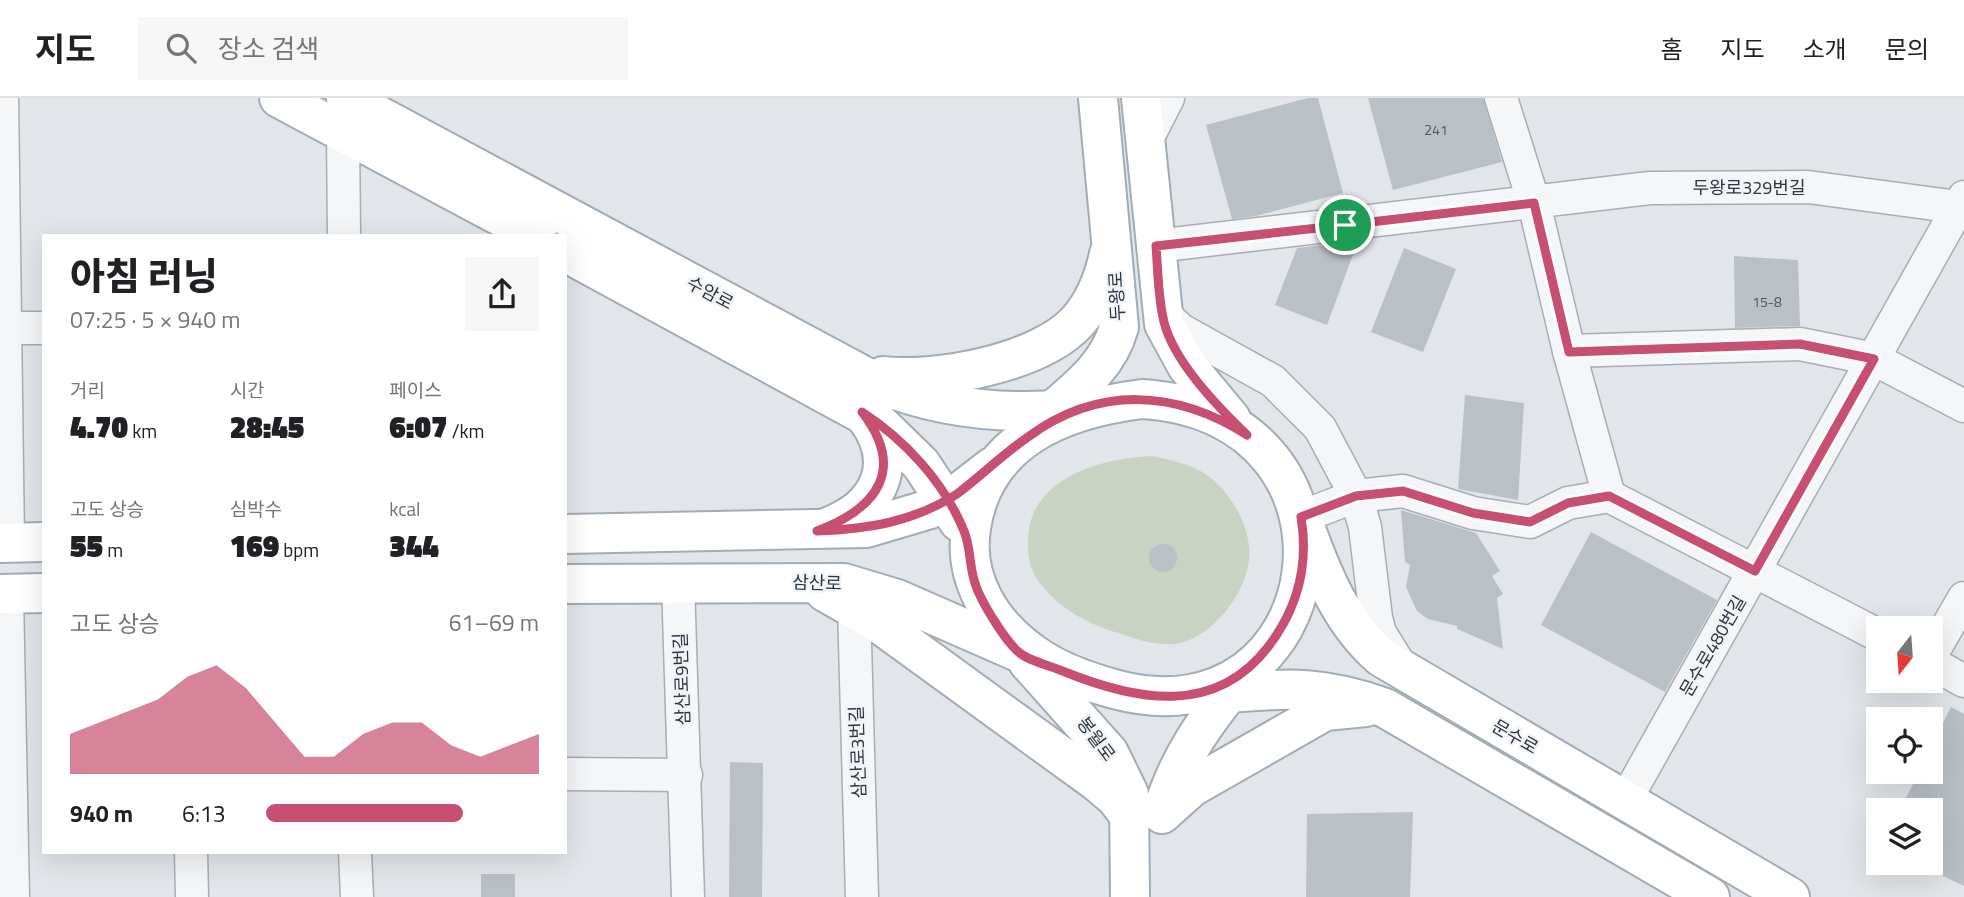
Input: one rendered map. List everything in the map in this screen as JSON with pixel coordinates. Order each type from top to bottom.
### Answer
[{"type":"main road","name":"두왕로","points":[[1009,451],[1095,372],[1116,341],[1120,313],[1098,98]]},
{"type":"main road","name":"문수로","points":[[1141,98],[1161,306],[1168,333],[1187,366],[1214,401],[1284,478],[1318,562],[1352,628],[1381,657],[1408,674],[1790,897]]},
{"type":"main road","name":"수암로","points":[[282,99],[344,115],[900,393],[949,406],[1003,411],[1096,406]]},
{"type":"main road","name":"수암로","points":[[344,115],[520,232]]},
{"type":"main road","points":[[854,371],[895,377],[939,375],[1003,361],[1042,346],[1075,324],[1088,308],[1107,266],[1112,238]]},
{"type":"main road","name":"수암로","points":[[567,252],[862,412],[899,440],[921,464],[947,500],[968,543]]},
{"type":"main road","points":[[567,534],[817,531],[886,524],[947,500],[1051,422],[1096,406],[1142,399],[1170,401],[1198,408],[1247,435]]},
{"type":"main road","points":[[817,531],[859,511],[879,486],[883,469],[880,442],[862,412]]},
{"type":"main road","points":[[968,543],[981,489],[1009,451]]},
{"type":"main road","name":"봉월로","points":[[1130,897],[1146,816],[1182,757],[1280,631],[1292,608],[1304,562],[1301,517]]},
{"type":"main road","name":"봉월로","points":[[968,543],[975,585],[989,611],[1036,660],[1109,753],[1129,794],[1146,816],[1152,897]]},
{"type":"main road","points":[[797,582],[854,606],[1116,798],[1146,816],[1325,711],[1343,707],[1385,708]]},
{"type":"main road","name":"삼산로","points":[[567,584],[844,583],[867,588],[1036,660],[1125,692],[1177,697],[1237,683]]},
{"type":"main road","points":[[1237,683],[1335,692],[1385,708],[1710,897]]},
{"type":"street","points":[[2,98],[2,328],[17,542]]},
{"type":"street","points":[[1146,141],[1168,98]]},
{"type":"street","points":[[1501,98],[1534,203],[1569,352],[1609,496]]},
{"type":"street","points":[[344,115],[344,234]]},
{"type":"street","name":"두왕로329번길","points":[[1156,246],[1650,188],[1808,187],[1962,204]]},
{"type":"street","name":"문수로480번길","points":[[1625,801],[1962,204]]},
{"type":"street","points":[[1161,306],[1169,319],[1181,330],[1248,364],[1295,400],[1320,428],[1356,496],[1365,527],[1371,595],[1380,633],[1408,674]]},
{"type":"street","points":[[2,328],[42,328]]},
{"type":"street","points":[[1569,352],[1800,344],[1874,359],[1964,406]]},
{"type":"street","points":[[1301,517],[1356,496],[1403,491],[1473,513],[1530,522],[1568,503],[1609,496],[1866,629]]},
{"type":"street","name":"삼산로9번길","points":[[678,583],[688,897]]},
{"type":"street","points":[[13,897],[17,593]]},
{"type":"street","points":[[1943,634],[1964,598]]},
{"type":"street","name":"삼산로3번길","points":[[854,606],[862,897]]},
{"type":"street","points":[[1943,670],[1964,681]]},
{"type":"street","points":[[567,774],[686,775]]},
{"type":"street","points":[[191,854],[192,897]]},
{"type":"street","points":[[355,854],[357,897]]},
{"type":"green space","points":[[1152,456],[1195,468],[1215,482],[1229,497],[1240,516],[1249,546],[1245,577],[1228,608],[1204,632],[1175,644],[1139,640],[1077,616],[1059,603],[1039,581],[1032,570],[1028,552],[1032,517],[1055,486],[1092,467],[1112,461]]},
{"type":"building","points":[[1308,98],[1318,98],[1343,193],[1256,216],[1232,219],[1206,125]]},
{"type":"building","points":[[1368,98],[1483,98],[1502,162],[1393,190]]},
{"type":"building","points":[[1358,241],[1327,325],[1275,305],[1297,248]]},
{"type":"building","points":[[1404,248],[1456,269],[1423,352],[1371,332]]},
{"type":"building","points":[[1734,256],[1798,260],[1800,326],[1735,328]]},
{"type":"building","points":[[1465,395],[1524,403],[1518,500],[1458,489]]},
{"type":"building","points":[[1401,510],[1476,533],[1500,571],[1492,576],[1503,594],[1497,598],[1503,649],[1457,629],[1457,626],[1428,619],[1417,611],[1406,587],[1410,565],[1405,562]]},
{"type":"building","points":[[1591,532],[1717,600],[1665,692],[1541,625]]},
{"type":"building","points":[[1163,544],[1173,548],[1177,558],[1173,568],[1163,572],[1153,568],[1149,558],[1153,548]]},
{"type":"building","points":[[1951,707],[1964,714],[1964,886],[1941,875],[1943,875],[1943,798],[1906,798],[1913,784],[1943,784],[1943,723]]},
{"type":"building","points":[[730,762],[763,763],[762,897],[729,897]]},
{"type":"building","points":[[1413,812],[1410,897],[1306,897],[1307,814]]},
{"type":"building","points":[[481,874],[515,874],[515,897],[481,897]]},
{"type":"route","points":[[1345,225],[1156,246],[1161,306],[1164,324],[1172,342],[1207,393],[1247,435],[1198,408],[1170,401],[1142,399],[1096,406],[1071,412],[1051,422],[1009,451],[957,494],[947,500],[930,509],[908,518],[866,528],[817,531],[842,522],[859,511],[871,500],[879,486],[883,455],[874,428],[862,412],[899,440],[936,483],[947,500],[963,529],[975,585],[989,611],[1021,654],[1125,692],[1177,697],[1197,694],[1232,682],[1246,672],[1280,631],[1292,608],[1304,562],[1305,538],[1301,517],[1356,496],[1403,491],[1473,513],[1530,522],[1568,503],[1609,496],[1755,571],[1874,359],[1800,344],[1569,352],[1534,203],[1345,225]]}]
